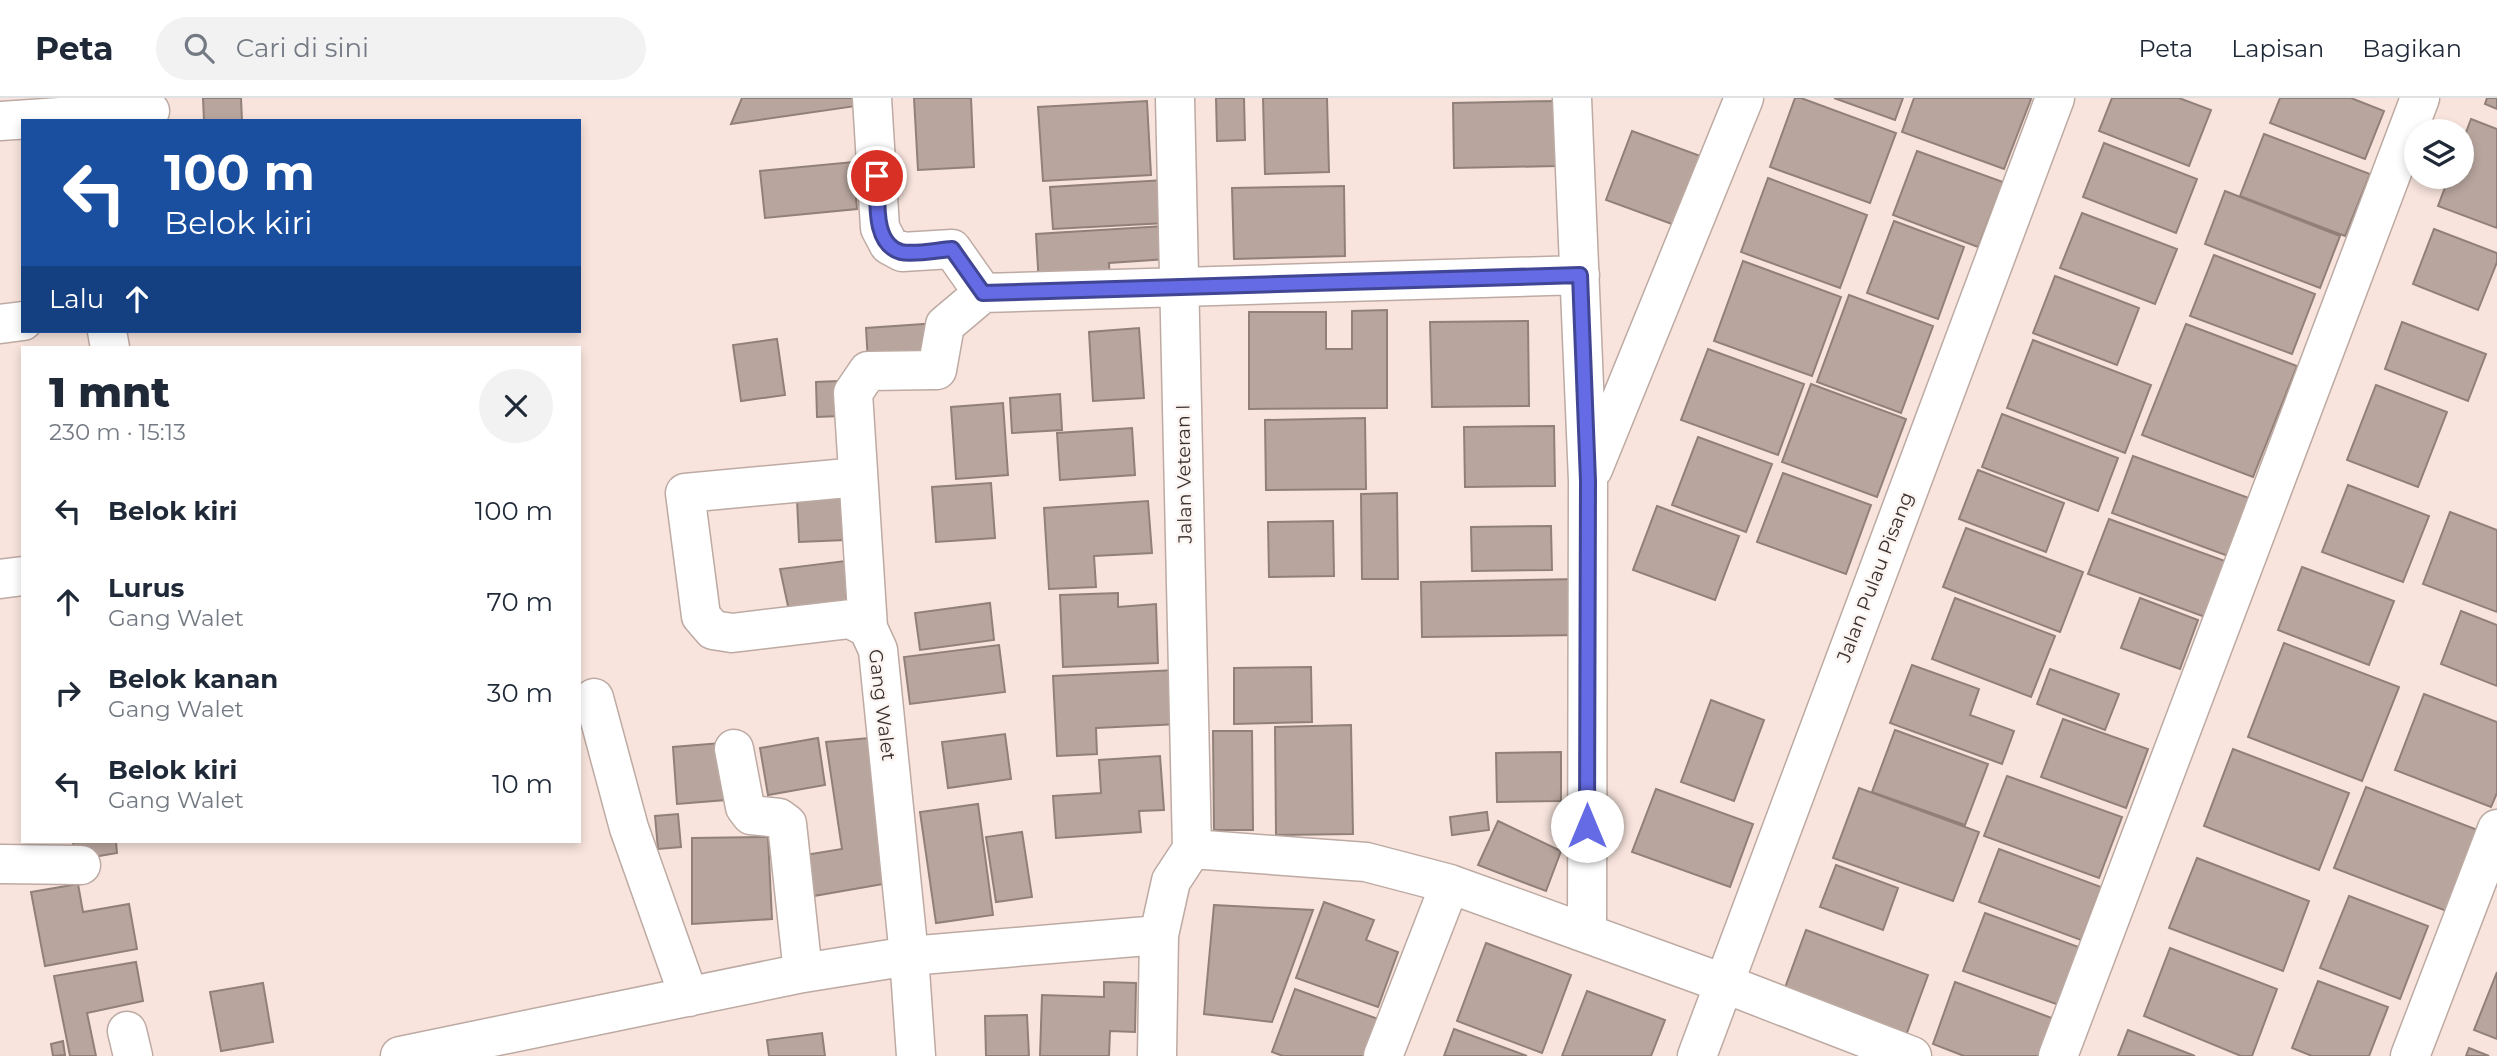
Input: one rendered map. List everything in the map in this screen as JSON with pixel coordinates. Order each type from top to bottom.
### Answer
[{"type":"street","points":[[872,98],[880,228],[889,245],[902,252],[952,249],[983,293]]},
{"type":"street","name":"Jalan Veteran I","points":[[1175,98],[1192,849]]},
{"type":"street","points":[[1572,98],[1588,481],[1587,933]]},
{"type":"street","points":[[1588,481],[1744,98]]},
{"type":"street","name":"Jalan Pulau Pisang","points":[[1697,1056],[2055,98]]},
{"type":"street","points":[[2058,1056],[2420,98]]},
{"type":"street","points":[[30,119],[150,111]]},
{"type":"street","points":[[0,121],[21,120]]},
{"type":"street","points":[[867,628],[853,393],[867,371],[937,370],[945,325],[983,293],[1580,275]]},
{"type":"street","points":[[0,324],[21,321]]},
{"type":"street","name":"Gang Walet","points":[[858,477],[685,493],[701,616],[713,630],[732,633],[850,619],[867,628],[878,649],[909,956],[916,1056]]},
{"type":"street","points":[[0,579],[21,576]]},
{"type":"street","points":[[594,698],[629,828],[689,997]]},
{"type":"street","points":[[734,749],[745,807],[751,815],[779,818],[787,824],[803,973]]},
{"type":"street","points":[[2410,1056],[2497,829]]},
{"type":"street","points":[[1157,1056],[1159,935],[1171,881],[1192,849],[1366,862],[1450,884],[1723,983],[1912,1056]]},
{"type":"street","points":[[0,864],[81,865]]},
{"type":"street","points":[[1383,1056],[1450,884]]},
{"type":"street","points":[[400,1056],[803,973],[909,956],[1159,935]]},
{"type":"building","points":[[203,98],[241,98],[242,119],[204,119]]},
{"type":"building","points":[[742,98],[855,98],[856,106],[731,124]]},
{"type":"building","points":[[914,98],[971,98],[974,167],[918,170]]},
{"type":"building","points":[[1216,98],[1244,98],[1245,140],[1217,141]]},
{"type":"building","points":[[1263,98],[1327,98],[1329,172],[1265,174]]},
{"type":"building","points":[[1795,98],[1896,133],[1870,203],[1770,167]]},
{"type":"building","points":[[1834,98],[1903,98],[1895,120]]},
{"type":"building","points":[[1914,98],[2031,99],[2004,169],[1902,132]]},
{"type":"building","points":[[2112,98],[2179,98],[2211,110],[2189,166],[2099,131]]},
{"type":"building","points":[[2280,98],[2351,98],[2384,111],[2365,159],[2270,123]]},
{"type":"building","points":[[2487,98],[2497,98],[2497,109],[2485,104]]},
{"type":"building","points":[[1147,101],[1151,175],[1043,181],[1038,107]]},
{"type":"building","points":[[1555,101],[1557,166],[1454,168],[1453,103]]},
{"type":"building","points":[[2474,120],[2497,129],[2497,228],[2438,206],[2444,189],[2474,189]]},
{"type":"building","points":[[1632,131],[1706,158],[1680,227],[1606,200]]},
{"type":"building","points":[[2264,134],[2370,174],[2345,236],[2240,196]]},
{"type":"building","points":[[2104,143],[2197,179],[2176,233],[2083,197]]},
{"type":"building","points":[[1917,151],[2003,182],[1978,247],[1893,215]]},
{"type":"building","points":[[853,162],[857,209],[765,218],[760,171]]},
{"type":"building","points":[[1768,178],[1867,215],[1840,288],[1741,252]]},
{"type":"building","points":[[1164,180],[1166,223],[1053,229],[1050,187]]},
{"type":"building","points":[[1344,186],[1345,256],[1234,259],[1232,188]]},
{"type":"building","points":[[2225,191],[2340,236],[2320,288],[2205,244]]},
{"type":"building","points":[[2082,213],[2177,249],[2155,304],[2060,268]]},
{"type":"building","points":[[1894,221],[1964,247],[1938,319],[1867,293]]},
{"type":"building","points":[[1164,226],[1167,259],[1109,263],[1110,282],[1039,286],[1036,234]]},
{"type":"building","points":[[2434,229],[2497,253],[2497,262],[2478,310],[2413,284]]},
{"type":"building","points":[[2214,255],[2315,294],[2292,354],[2190,316]]},
{"type":"building","points":[[1743,261],[1841,297],[1812,376],[1714,341]]},
{"type":"building","points":[[2055,276],[2139,308],[2117,365],[2033,333]]},
{"type":"building","points":[[1849,295],[1933,326],[1901,413],[1817,382]]},
{"type":"building","points":[[1387,310],[1387,408],[1249,409],[1249,312],[1326,312],[1326,349],[1352,349],[1352,311]]},
{"type":"building","points":[[1528,321],[1529,406],[1432,407],[1430,322]]},
{"type":"building","points":[[952,322],[955,374],[869,379],[866,328]]},
{"type":"building","points":[[2402,322],[2486,354],[2468,401],[2385,369]]},
{"type":"building","points":[[2186,324],[2297,366],[2253,477],[2142,435]]},
{"type":"building","points":[[1139,328],[1144,398],[1093,401],[1089,332]]},
{"type":"building","points":[[777,339],[785,395],[741,401],[733,345]]},
{"type":"building","points":[[2033,340],[2151,385],[2125,453],[2007,408]]},
{"type":"building","points":[[1708,349],[1804,384],[1778,455],[1681,420]]},
{"type":"building","points":[[862,380],[863,415],[817,417],[816,382]]},
{"type":"building","points":[[1811,384],[1906,419],[1877,497],[1782,462]]},
{"type":"building","points":[[2376,385],[2447,412],[2418,487],[2347,460]]},
{"type":"building","points":[[1060,394],[1062,430],[1012,433],[1010,398]]},
{"type":"building","points":[[1003,403],[1008,475],[956,479],[951,407]]},
{"type":"building","points":[[2002,414],[2118,458],[2098,511],[1982,467]]},
{"type":"building","points":[[1365,418],[1366,489],[1266,490],[1265,420]]},
{"type":"building","points":[[1554,426],[1555,486],[1465,487],[1464,427]]},
{"type":"building","points":[[1132,428],[1135,475],[1060,480],[1057,433]]},
{"type":"building","points":[[1698,437],[1772,464],[1746,532],[1672,505]]},
{"type":"building","points":[[2133,456],[2249,498],[2228,556],[2112,513]]},
{"type":"building","points":[[1978,470],[2064,503],[2046,552],[1959,519]]},
{"type":"building","points":[[1783,473],[1871,505],[1846,574],[1757,542]]},
{"type":"building","points":[[991,483],[995,538],[936,542],[932,487]]},
{"type":"building","points":[[2348,485],[2429,516],[2403,582],[2322,552]]},
{"type":"building","points":[[1397,493],[1398,579],[1362,579],[1361,494]]},
{"type":"building","points":[[867,495],[869,539],[799,542],[797,499]]},
{"type":"building","points":[[1148,501],[1152,553],[1094,556],[1096,587],[1049,589],[1044,508]]},
{"type":"building","points":[[1657,506],[1739,536],[1715,600],[1633,570]]},
{"type":"building","points":[[2450,512],[2497,530],[2497,612],[2423,584]]},
{"type":"building","points":[[2109,519],[2225,561],[2205,617],[2088,574]]},
{"type":"building","points":[[1333,521],[1334,576],[1269,577],[1268,522]]},
{"type":"building","points":[[1551,526],[1552,570],[1472,571],[1471,527]]},
{"type":"building","points":[[1966,528],[2083,572],[2060,632],[1943,587]]},
{"type":"building","points":[[845,561],[847,606],[790,615],[780,569]]},
{"type":"building","points":[[2302,567],[2394,601],[2369,665],[2278,630]]},
{"type":"building","points":[[1579,579],[1579,635],[1422,637],[1421,582]]},
{"type":"building","points":[[1118,593],[1118,607],[1156,604],[1158,663],[1063,667],[1060,595]]},
{"type":"building","points":[[1955,598],[2055,636],[2031,697],[1932,659]]},
{"type":"building","points":[[2140,598],[2198,620],[2180,669],[2121,648]]},
{"type":"building","points":[[990,603],[994,640],[920,650],[915,613]]},
{"type":"building","points":[[2461,611],[2497,625],[2497,686],[2441,664]]},
{"type":"building","points":[[2284,643],[2399,687],[2362,781],[2248,737]]},
{"type":"building","points":[[999,645],[1005,692],[910,704],[904,657]]},
{"type":"building","points":[[1912,665],[1979,689],[1970,715],[2014,731],[2002,764],[1890,723]]},
{"type":"building","points":[[1311,667],[1312,722],[1234,724],[1234,668]]},
{"type":"building","points":[[2050,669],[2119,694],[2105,730],[2037,704]]},
{"type":"building","points":[[1176,670],[1179,724],[1096,728],[1097,754],[1057,756],[1053,676]]},
{"type":"building","points":[[2424,694],[2497,722],[2497,793],[2491,807],[2395,770]]},
{"type":"building","points":[[1711,700],[1764,720],[1734,801],[1681,782]]},
{"type":"building","points":[[2063,719],[2148,749],[2126,808],[2041,777]]},
{"type":"building","points":[[1351,725],[1353,834],[1276,835],[1275,727]]},
{"type":"building","points":[[1895,730],[1988,764],[1965,825],[1872,792]]},
{"type":"building","points":[[1213,731],[1252,731],[1253,830],[1214,830]]},
{"type":"building","points":[[1005,734],[1011,779],[948,788],[942,742]]},
{"type":"building","points":[[818,738],[825,785],[768,795],[760,748]]},
{"type":"building","points":[[869,738],[889,883],[808,897],[799,856],[842,849],[826,742]]},
{"type":"building","points":[[721,743],[726,800],[677,804],[673,747]]},
{"type":"building","points":[[2233,749],[2349,793],[2319,870],[2204,826]]},
{"type":"building","points":[[1561,752],[1561,801],[1497,802],[1496,753]]},
{"type":"building","points":[[1160,756],[1164,810],[1139,811],[1141,832],[1056,838],[1053,796],[1101,793],[1099,760]]},
{"type":"building","points":[[2007,776],[2122,817],[2099,878],[1984,836]]},
{"type":"building","points":[[2366,787],[2488,834],[2457,915],[2334,868]]},
{"type":"building","points":[[1859,788],[1979,832],[1953,901],[1833,858]]},
{"type":"building","points":[[1656,789],[1753,824],[1730,887],[1632,852]]},
{"type":"building","points":[[978,804],[993,915],[936,923],[920,812]]},
{"type":"building","points":[[1487,812],[1489,830],[1452,835],[1450,817]]},
{"type":"building","points":[[678,814],[681,847],[658,849],[655,816]]},
{"type":"building","points":[[1498,821],[1561,851],[1546,891],[1478,865]]},
{"type":"building","points":[[1022,832],[1032,897],[996,902],[986,837]]},
{"type":"building","points":[[768,837],[772,919],[692,924],[692,838]]},
{"type":"building","points":[[73,843],[116,843],[117,853],[76,860]]},
{"type":"building","points":[[1999,849],[2101,887],[2081,940],[1979,902]]},
{"type":"building","points":[[2197,858],[2309,901],[2283,971],[2169,928]]},
{"type":"building","points":[[1836,865],[1898,888],[1883,930],[1820,907]]},
{"type":"building","points":[[78,884],[83,912],[129,904],[137,949],[45,966],[31,892]]},
{"type":"building","points":[[2349,896],[2428,926],[2400,999],[2320,968]]},
{"type":"building","points":[[1324,902],[1374,920],[1366,940],[1398,952],[1378,1007],[1296,978]]},
{"type":"building","points":[[1214,905],[1313,910],[1272,1022],[1204,1014]]},
{"type":"building","points":[[1985,913],[2084,949],[2062,1006],[1963,971]]},
{"type":"building","points":[[1806,930],[1928,975],[1904,1041],[1782,996]]},
{"type":"building","points":[[1486,943],[1571,975],[1542,1053],[1457,1021]]},
{"type":"building","points":[[2170,948],[2277,989],[2252,1056],[2241,1056],[2144,1016]]},
{"type":"building","points":[[136,962],[143,1001],[87,1013],[96,1056],[70,1056],[54,976]]},
{"type":"building","points":[[2497,972],[2497,1039],[2474,1030]]},
{"type":"building","points":[[2318,981],[2388,1007],[2369,1056],[2312,1056],[2292,1048]]},
{"type":"building","points":[[1104,982],[1136,983],[1135,1032],[1110,1031],[1109,1056],[1040,1056],[1042,995],[1104,997]]},
{"type":"building","points":[[1955,982],[2057,1020],[2044,1056],[1964,1056],[1933,1044]]},
{"type":"building","points":[[263,983],[273,1042],[221,1051],[210,992]]},
{"type":"building","points":[[1295,989],[1378,1019],[1365,1056],[1283,1056],[1272,1052]]},
{"type":"building","points":[[1587,991],[1665,1020],[1651,1056],[1562,1056]]},
{"type":"building","points":[[1027,1015],[1029,1056],[986,1056],[985,1016]]},
{"type":"building","points":[[1454,1029],[1527,1056],[1444,1056]]},
{"type":"building","points":[[2128,1030],[2195,1056],[2118,1056]]},
{"type":"building","points":[[822,1033],[825,1056],[769,1056],[767,1040]]},
{"type":"building","points":[[63,1041],[65,1055],[53,1056],[51,1044]]},
{"type":"building","points":[[2469,1048],[2489,1056],[2466,1056]]},
{"type":"route","points":[[877,176],[880,228],[889,245],[902,252],[952,249],[983,293],[1580,275],[1588,481],[1587,826]]}]
